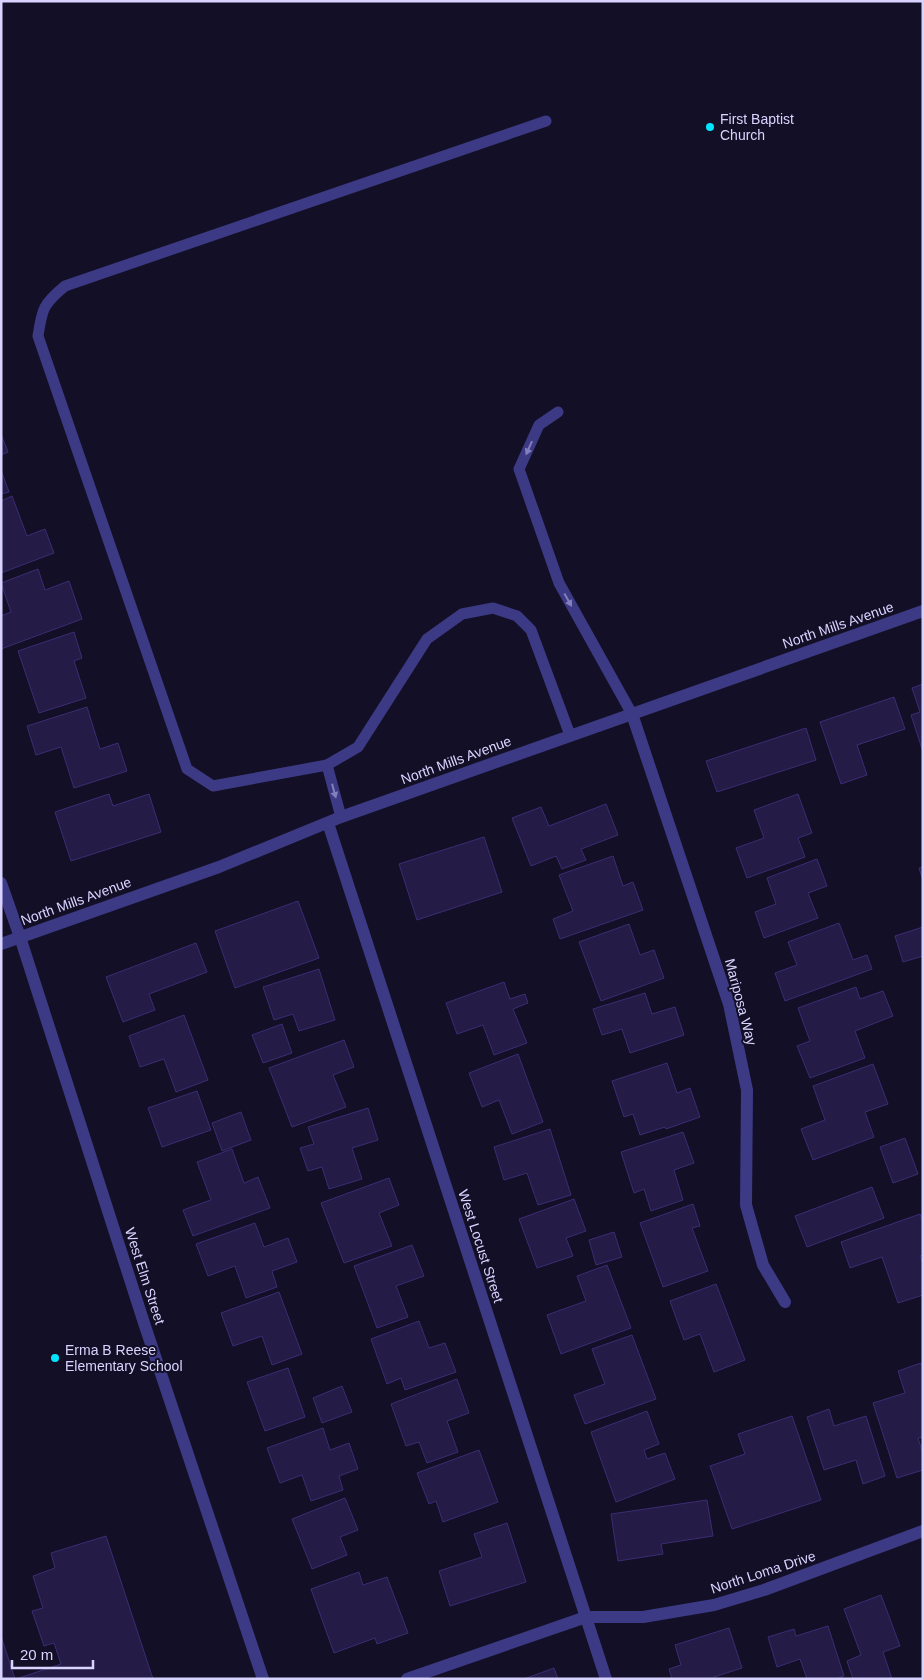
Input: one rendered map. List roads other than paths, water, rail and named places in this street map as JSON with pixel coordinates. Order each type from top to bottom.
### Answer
[{"type":"street","name":"North Mills Avenue","points":[[1,944],[219,867],[341,817],[923,611]]},
{"type":"street","name":"Mariposa Way","points":[[632,714],[729,1004],[747,1090],[746,1206],[763,1266],[785,1302]]},
{"type":"street","name":"West Locust Street","points":[[328,823],[606,1679]]},
{"type":"street","name":"West Elm Street","points":[[1,882],[141,1314],[263,1679]]},
{"type":"street","name":"North Loma Drive","points":[[407,1679],[586,1617],[643,1617],[714,1605],[764,1590],[921,1532]]},
{"type":"street","points":[[921,1532],[923,1545]]},
{"type":"lane","points":[[546,122],[65,286],[50,298],[42,311],[38,336],[187,769],[213,786],[327,765],[358,747],[427,639],[462,614],[493,608],[516,616],[531,630],[570,735]]},
{"type":"lane","points":[[558,412],[539,424],[519,469],[559,583],[632,714]]},
{"type":"lane","points":[[327,765],[341,817]]},
{"type":"place","name":"First Baptist Church","points":[[710,127]]},
{"type":"place","name":"Erma B Reese Elementary School","points":[[55,1358]]}]
